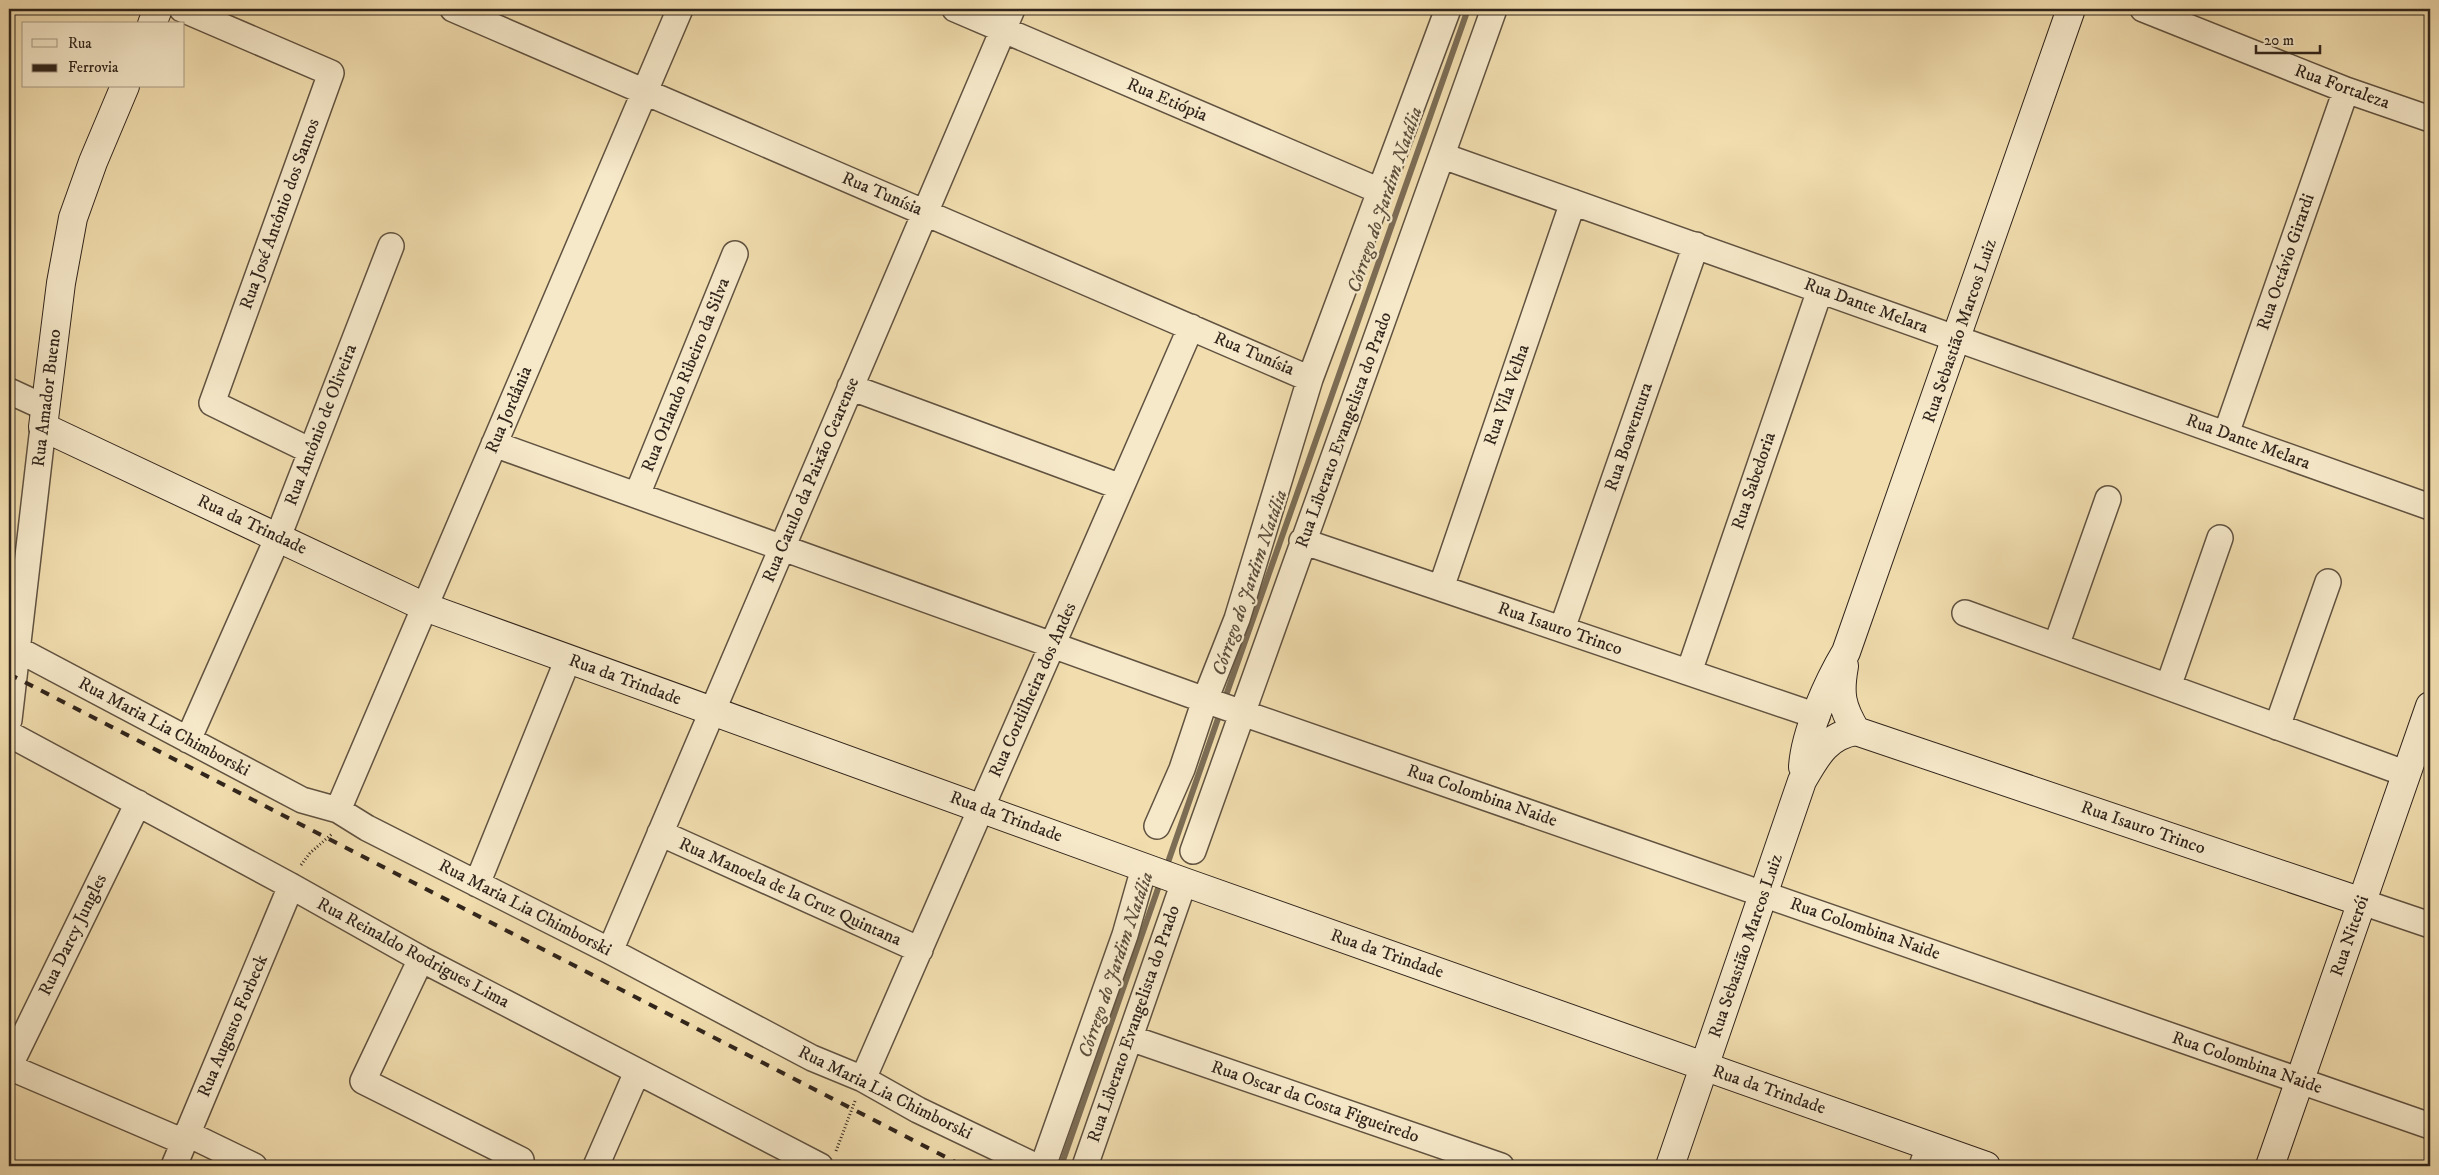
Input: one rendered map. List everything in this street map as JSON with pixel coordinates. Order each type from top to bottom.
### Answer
[{"type":"main road","points":[[153,22],[158,9]]},
{"type":"main road","name":"Rua Sebastião Marcos Luiz","points":[[1802,781],[1804,753],[1830,681],[1846,652],[2071,9]]},
{"type":"main road","name":"Rua Amador Bueno","points":[[45,418],[61,283],[73,218],[90,170],[124,88]]},
{"type":"main road","name":"Rua da Trindade","points":[[45,418],[278,537],[425,607],[1144,868],[1705,1067],[1925,1156],[1986,1166]]},
{"type":"main road","name":"Rua Sebastião Marcos Luiz","points":[[1670,1166],[1802,781],[1826,744],[1844,733],[1856,731],[1842,702],[1841,686],[1846,652]]},
{"type":"main road","name":"Rua Niterói","points":[[2270,1166],[2430,706]]},
{"type":"main road","name":"Rua Isauro Trinco","points":[[1856,731],[2362,902]]},
{"type":"street","name":"Rua José Antônio dos Santos","points":[[182,9],[331,73],[212,403],[311,451]]},
{"type":"street","name":"Rua Tunísia","points":[[453,9],[1310,379]]},
{"type":"street","name":"Rua Jordânia","points":[[338,810],[680,9]]},
{"type":"street","name":"Rua Etiópia","points":[[954,9],[1007,19],[1380,191]]},
{"type":"street","points":[[1157,826],[1182,769],[1205,700],[1243,602],[1310,379],[1448,9]]},
{"type":"street","name":"Rua Liberato Evangelista do Prado","points":[[1193,851],[1302,541],[1443,156],[1494,9]]},
{"type":"street","name":"Rua Fortaleza","points":[[2143,9],[2346,90],[2430,119]]},
{"type":"street","name":"Rua Catulo da Paixão Cearense","points":[[610,951],[1007,19]]},
{"type":"street","name":"Rua Octávio Girardi","points":[[2226,434],[2346,90]]},
{"type":"street","name":"Rua Dante Melara","points":[[1443,156],[2430,506]]},
{"type":"street","name":"Rua Vila Velha","points":[[1441,588],[1573,202]]},
{"type":"street","name":"Rua Boaventura","points":[[1562,629],[1696,245]]},
{"type":"street","name":"Rua Antônio de Oliveira","points":[[188,740],[278,537],[391,246]]},
{"type":"street","name":"Rua Orlando Ribeiro da Silva","points":[[637,495],[734,254]]},
{"type":"street","name":"Rua Sabedoria","points":[[1689,672],[1820,290]]},
{"type":"street","name":"Rua Cordilheira dos Andes","points":[[863,1079],[1191,327]]},
{"type":"street","points":[[850,387],[1121,487]]},
{"type":"street","name":"Rua da Trindade","points":[[9,391],[45,418]]},
{"type":"street","name":"Rua Amador Bueno","points":[[9,720],[45,418]]},
{"type":"street","name":"Rua Colombina Naide","points":[[494,444],[1205,700],[2430,1126]]},
{"type":"street","points":[[2056,646],[2108,498]]},
{"type":"street","points":[[2168,687],[2220,538]]},
{"type":"street","name":"Rua Isauro Trinco","points":[[1302,541],[1817,716]]},
{"type":"street","points":[[2277,727],[2328,582]]},
{"type":"street","points":[[1966,613],[2407,774]]},
{"type":"street","name":"Rua Maria Lia Chimborski","points":[[17,649],[302,800],[338,810],[367,828],[610,951],[812,1058],[863,1079],[918,1110],[1035,1166]]},
{"type":"street","points":[[477,884],[568,659]]},
{"type":"street","name":"Rua Reinaldo Rodrigues Lima","points":[[9,734],[291,886],[421,959],[638,1072],[827,1162]]},
{"type":"street","name":"Rua Darcy Jungles","points":[[9,1066],[138,803]]},
{"type":"street","name":"Rua Manoela de la Cruz Quintana","points":[[660,833],[920,950]]},
{"type":"street","points":[[1043,1166],[1125,935],[1144,868]]},
{"type":"street","name":"Rua Liberato Evangelista do Prado","points":[[1085,1166],[1184,882]]},
{"type":"street","name":"Rua Augusto Forbeck","points":[[174,1166],[291,886]]},
{"type":"street","name":"Rua Isauro Trinco","points":[[2362,902],[2430,925]]},
{"type":"street","points":[[421,959],[363,1081],[521,1160]]},
{"type":"street","name":"Rua Oscar da Costa Figueiredo","points":[[1130,1038],[1501,1166]]},
{"type":"street","points":[[9,1066],[254,1166]]},
{"type":"street","points":[[596,1166],[638,1072]]},
{"type":"path","points":[[291,886],[310,853],[336,830],[340,822],[338,810]]},
{"type":"path","points":[[827,1162],[863,1079]]},
{"type":"waterway","name":"Córrego do Jardim Natália","points":[[1224,701],[1468,9]]},
{"type":"waterway","name":"Córrego do Jardim Natália","points":[[1166,868],[1221,710]]},
{"type":"waterway","name":"Córrego do Jardim Natália","points":[[1061,1166],[1161,880]]},
{"type":"railway","points":[[9,674],[963,1166]]}]
